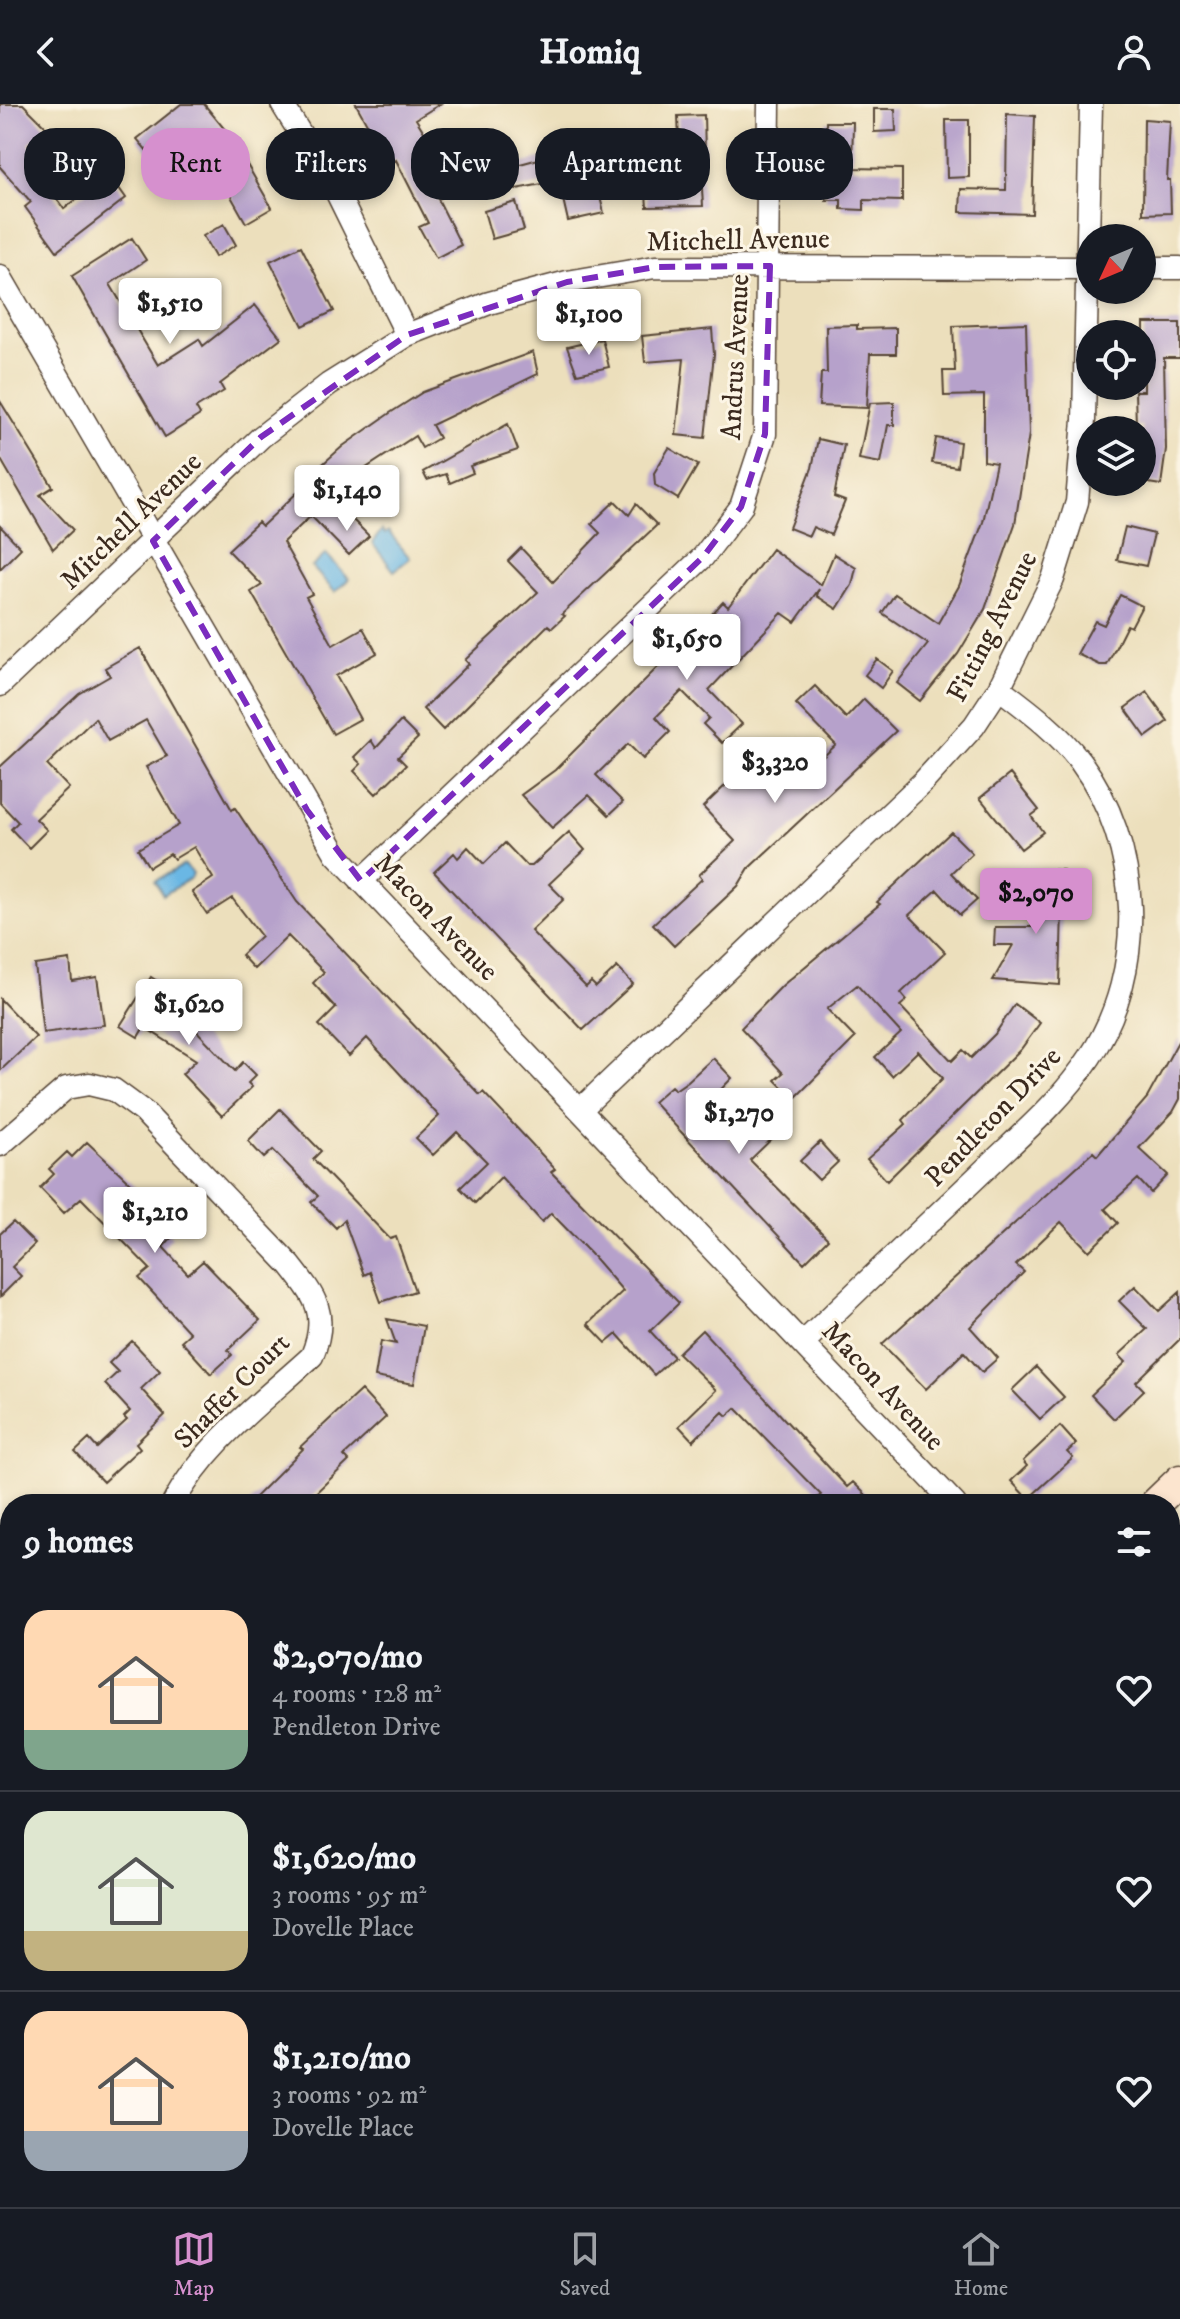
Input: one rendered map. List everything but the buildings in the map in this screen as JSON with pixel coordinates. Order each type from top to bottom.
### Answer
[{"type":"main road","points":[[1165,1494],[1180,1480]]},
{"type":"street","points":[[282,104],[335,189],[407,335]]},
{"type":"street","name":"Andrus Avenue","points":[[361,881],[703,557],[741,507],[765,434],[770,266],[769,104]]},
{"type":"street","name":"Fitting Avenue","points":[[1088,224],[1091,104]]},
{"type":"street","name":"Mitchell Avenue","points":[[0,685],[261,437],[329,384],[407,335],[489,303],[567,282],[655,267],[1076,268]]},
{"type":"street","points":[[1156,268],[1180,268]]},
{"type":"street","name":"Macon Avenue","points":[[0,276],[307,810],[336,854],[946,1494]]},
{"type":"street","name":"Fitting Avenue","points":[[581,1109],[924,781],[974,726],[999,688],[1053,579],[1077,502],[1084,420],[1086,304]]},
{"type":"street","name":"Pendleton Drive","points":[[803,1343],[1053,1104],[1091,1057],[1120,1001],[1130,938],[1128,873],[1109,813],[1080,762],[1046,723],[999,688]]},
{"type":"street","name":"Shaffer Court","points":[[0,1145],[66,1088],[89,1084],[114,1090],[144,1112],[290,1265],[309,1289],[321,1314],[319,1338],[312,1356],[214,1447],[192,1471],[179,1494]]},
{"type":"highlighted area","points":[[770,266],[765,434],[741,507],[703,557],[361,881],[307,810],[153,541],[261,437],[407,335],[567,282],[655,267]]},
{"type":"water","points":[[382,530],[385,534],[388,531],[410,558],[394,571],[372,543]]},
{"type":"water","points":[[326,554],[349,579],[335,592],[312,567]]},
{"type":"water","points":[[184,865],[193,873],[191,878],[163,895],[155,881]]}]
